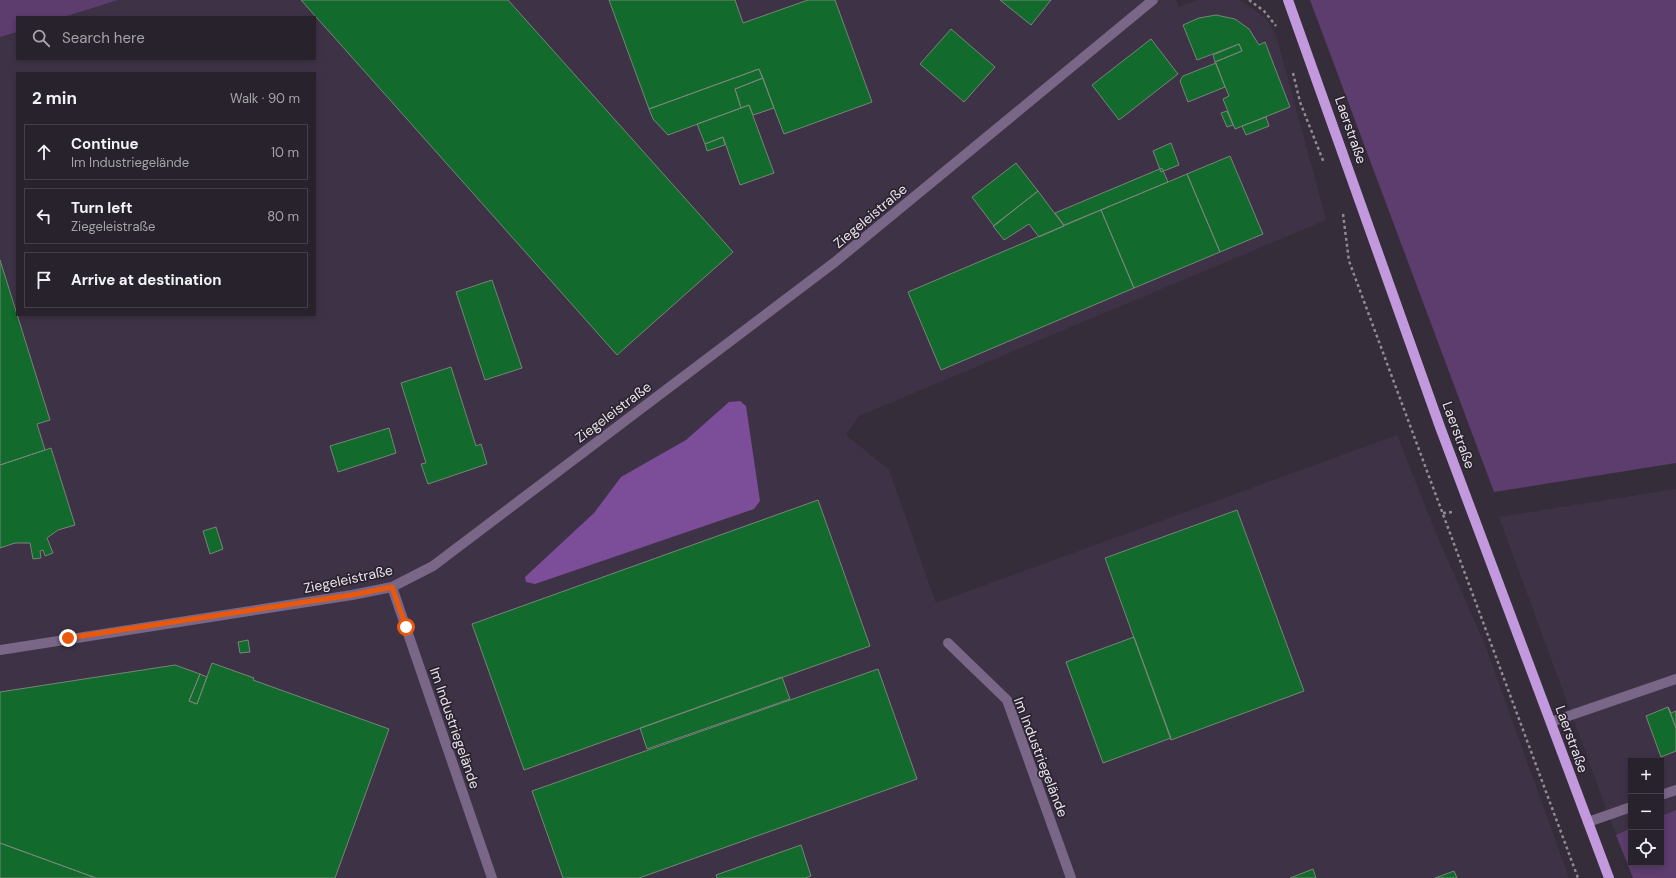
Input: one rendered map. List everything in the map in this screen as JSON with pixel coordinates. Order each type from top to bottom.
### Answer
[{"type":"main road","name":"Laerstraße","points":[[1288,0],[1440,427],[1609,878]]},
{"type":"street","name":"Ziegeleistraße","points":[[0,650],[352,595],[392,587],[433,566],[835,262],[1153,0]]},
{"type":"street","name":"Im Industriegelände","points":[[392,587],[492,878]]},
{"type":"street","name":"Im Industriegelände","points":[[948,643],[1007,700],[1071,878]]},
{"type":"street","points":[[1551,722],[1676,679]]},
{"type":"street","points":[[1664,795],[1676,790]]},
{"type":"street","points":[[1588,822],[1628,808]]},
{"type":"path","points":[[1249,0],[1264,11],[1278,28]]},
{"type":"path","points":[[1292,72],[1300,102],[1326,166]]},
{"type":"path","points":[[1343,209],[1348,262],[1578,878]]},
{"type":"shaded area","points":[[0,0],[118,0],[67,16],[16,16],[16,32],[0,37]]},
{"type":"shaded area","points":[[118,0],[1176,0],[1179,7],[1196,0],[1239,0],[1267,20],[1277,38],[1326,220],[859,416],[846,435],[889,470],[936,603],[1397,435],[1435,531],[1485,645],[1569,878],[0,878],[0,37],[16,32],[16,60],[316,60],[316,16],[67,16]]},
{"type":"shaded area","points":[[1310,0],[1676,0],[1676,463],[1494,492]]},
{"type":"shaded area","points":[[740,401],[746,406],[760,501],[754,509],[535,584],[526,582],[525,577],[594,513],[621,477],[686,440],[729,402]]},
{"type":"shaded area","points":[[1676,489],[1676,810],[1664,815],[1664,758],[1628,758],[1628,829],[1616,835],[1499,517]]},
{"type":"shaded area","points":[[1676,810],[1676,878],[1633,878],[1628,866],[1664,866],[1664,815]]},
{"type":"shaded area","points":[[1628,829],[1628,865],[1616,835]]},
{"type":"building","points":[[301,0],[508,0],[733,252],[617,355]]},
{"type":"building","points":[[609,0],[735,0],[743,23],[808,0],[835,0],[872,102],[784,134],[759,69],[649,109]]},
{"type":"building","points":[[1000,0],[1051,0],[1031,25]]},
{"type":"building","points":[[1216,15],[1235,19],[1249,29],[1259,45],[1265,42],[1290,107],[1235,129],[1223,99],[1229,96],[1215,62],[1242,51],[1239,44],[1197,60],[1183,25],[1199,18]]},
{"type":"building","points":[[951,29],[995,67],[964,102],[920,64]]},
{"type":"building","points":[[1151,39],[1178,74],[1119,120],[1092,85]]},
{"type":"building","points":[[1239,44],[1242,51],[1215,62],[1213,55]]},
{"type":"building","points":[[1216,63],[1225,87],[1188,102],[1180,81],[1183,76]]},
{"type":"building","points":[[759,69],[763,78],[735,89],[741,108],[668,135],[653,119],[649,109]]},
{"type":"building","points":[[763,78],[774,108],[753,115],[749,105],[741,108],[735,89]]},
{"type":"building","points":[[749,105],[774,173],[740,185],[723,137],[705,144],[697,124]]},
{"type":"building","points":[[1227,111],[1233,125],[1227,127],[1221,113]]},
{"type":"building","points":[[1266,117],[1269,126],[1246,135],[1242,126]]},
{"type":"building","points":[[723,137],[725,145],[707,151],[705,144]]},
{"type":"building","points":[[1171,143],[1179,165],[1161,172],[1153,151]]},
{"type":"building","points":[[1230,156],[1263,234],[1220,252],[1187,174]]},
{"type":"building","points":[[1016,163],[1038,191],[994,226],[972,197]]},
{"type":"building","points":[[1162,168],[1168,182],[1064,225],[1055,213]]},
{"type":"building","points":[[1187,174],[1220,252],[1134,288],[1101,210]]},
{"type":"building","points":[[1038,191],[1064,226],[1039,237],[1029,224],[1004,240],[993,226]]},
{"type":"building","points":[[1101,210],[1134,288],[941,370],[908,292]]},
{"type":"building","points":[[0,260],[16,311],[16,316],[18,316],[50,420],[37,424],[45,450],[0,465]]},
{"type":"building","points":[[492,280],[522,368],[485,380],[456,292]]},
{"type":"building","points":[[451,367],[476,446],[481,444],[487,464],[428,484],[421,464],[426,463],[401,383]]},
{"type":"building","points":[[389,428],[396,453],[338,472],[330,446]]},
{"type":"building","points":[[51,448],[75,525],[58,530],[47,538],[53,553],[45,556],[43,550],[40,551],[41,558],[33,559],[30,543],[15,543],[0,548],[0,465]]},
{"type":"building","points":[[818,500],[870,646],[524,770],[472,624]]},
{"type":"building","points":[[1237,510],[1304,691],[1171,740],[1105,558]]},
{"type":"building","points":[[216,527],[223,549],[210,554],[203,531]]},
{"type":"building","points":[[1134,637],[1171,738],[1103,763],[1066,662]]},
{"type":"building","points":[[248,640],[250,652],[240,653],[238,642]]},
{"type":"building","points":[[212,663],[254,678],[253,680],[389,729],[335,878],[96,878],[0,843],[0,692],[175,665],[200,674],[189,701],[197,704]]},
{"type":"building","points":[[878,669],[917,779],[639,878],[563,878],[532,791]]},
{"type":"building","points":[[200,674],[207,677],[197,704],[189,701]]},
{"type":"building","points":[[782,677],[790,699],[647,749],[640,728]]},
{"type":"building","points":[[1668,707],[1671,713],[1676,711],[1676,728]]},
{"type":"building","points":[[1668,707],[1676,728],[1676,751],[1661,757],[1646,716]]},
{"type":"building","points":[[0,843],[96,878],[0,878]]},
{"type":"building","points":[[801,845],[811,876],[805,878],[717,878],[716,875]]},
{"type":"building","points":[[1313,869],[1316,878],[1290,878]]},
{"type":"building","points":[[1454,871],[1457,878],[1435,878]]},
{"type":"route","points":[[68,638],[352,595],[392,587],[406,627]]}]
